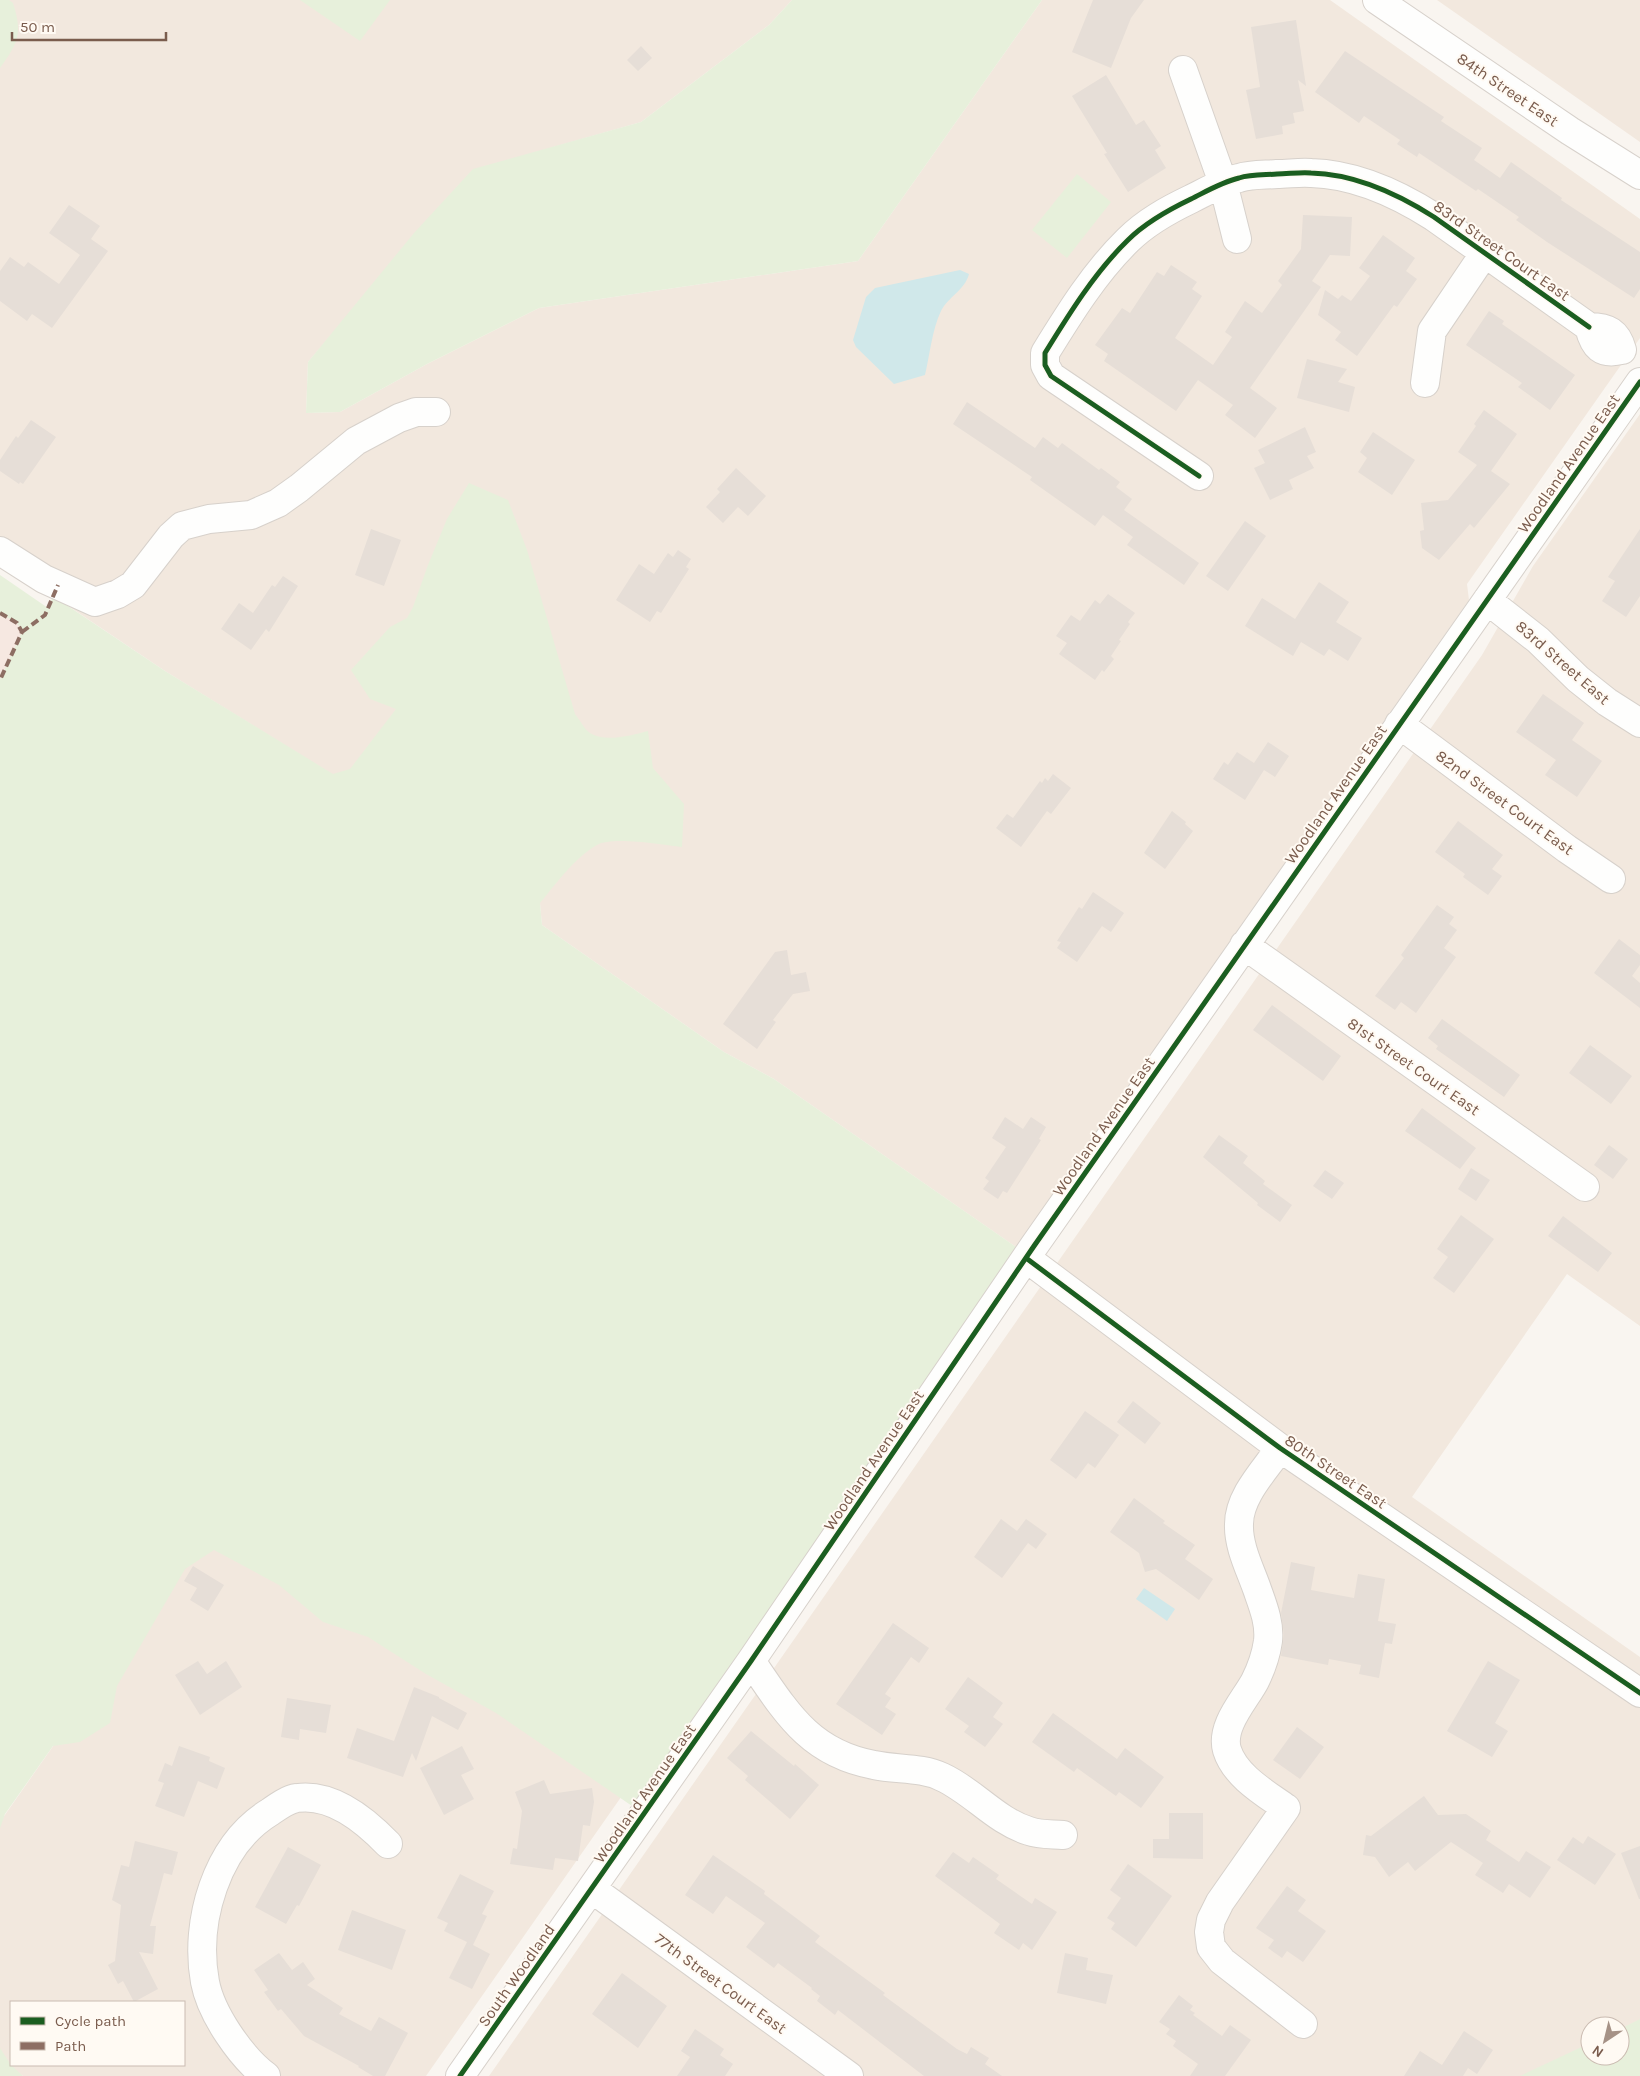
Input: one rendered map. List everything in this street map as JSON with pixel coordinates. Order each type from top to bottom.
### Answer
[{"type":"street","name":"84th Street East","points":[[1378,0],[1570,131],[1640,175]]},
{"type":"street","points":[[1183,70],[1223,183],[1237,239]]},
{"type":"street","name":"83rd Street Court East","points":[[1199,476],[1051,376],[1045,365],[1045,353],[1056,334],[1110,258],[1130,238],[1155,218],[1223,183],[1240,177],[1312,173],[1363,183],[1388,191],[1409,201],[1589,327],[1592,340],[1598,347],[1609,352],[1631,356]]},
{"type":"street","points":[[1425,383],[1432,330],[1484,254]]},
{"type":"street","name":"Woodland Avenue East","points":[[592,1889],[751,1661],[1026,1258],[1640,382]]},
{"type":"street","points":[[0,551],[44,579],[95,602],[118,594],[133,585],[170,536],[182,526],[209,520],[251,515],[278,503],[356,441],[399,418],[416,412],[436,412]]},
{"type":"street","name":"83rd Street East","points":[[1487,600],[1538,640],[1578,679],[1607,702],[1640,723]]},
{"type":"street","name":"82nd Street Court East","points":[[1400,724],[1567,849],[1612,879]]},
{"type":"street","name":"81st Street Court East","points":[[1244,946],[1584,1187]]},
{"type":"street","name":"80th Street East","points":[[1026,1258],[1280,1448],[1640,1693]]},
{"type":"street","points":[[1280,1448],[1250,1491],[1240,1512],[1238,1523],[1240,1538],[1264,1609],[1268,1636],[1261,1667],[1227,1732],[1226,1744],[1232,1760],[1248,1780],[1286,1808],[1220,1902],[1211,1920],[1208,1932],[1212,1946],[1222,1962],[1303,2024]]},
{"type":"street","points":[[751,1661],[790,1717],[814,1740],[828,1750],[858,1762],[934,1774],[953,1783],[1015,1825],[1036,1833],[1063,1835]]},
{"type":"street","points":[[266,2076],[230,2037],[214,2007],[206,1984],[203,1955],[208,1904],[216,1877],[228,1854],[242,1834],[259,1818],[295,1798],[312,1798],[330,1803],[372,1827],[388,1844]]},
{"type":"street","name":"South Woodland","points":[[460,2076],[592,1889]]},
{"type":"street","name":"77th Street Court East","points":[[592,1889],[849,2076]]},
{"type":"shaded area","points":[[0,0],[792,0],[769,25],[641,122],[473,170],[308,362],[306,413],[340,412],[427,364],[539,308],[858,261],[1042,0],[1330,0],[1640,219],[1640,338],[1467,584],[1469,600],[1016,1247],[774,1079],[724,1052],[542,925],[540,903],[165,671],[0,560]]},
{"type":"shaded area","points":[[1437,0],[1640,0],[1640,142]]},
{"type":"shaded area","points":[[1640,414],[1640,1326],[1567,1274],[1412,1497],[1640,1657],[1640,2047],[1630,2052],[1630,2016],[1580,2016],[1580,2066],[1599,2066],[1578,2076],[489,2076],[1482,655],[1533,566]]},
{"type":"shaded area","points":[[0,586],[52,622],[0,724]]},
{"type":"shaded area","points":[[221,1506],[626,1790],[426,2076],[23,2076],[0,2060],[0,1822]]},
{"type":"green space","points":[[0,0],[9,0],[13,3],[18,31],[15,45],[0,68]]},
{"type":"green space","points":[[300,0],[390,0],[360,41]]},
{"type":"green space","points":[[792,0],[1042,0],[858,261],[539,308],[427,364],[340,412],[306,413],[308,362],[414,233],[473,169],[641,122],[769,25]]},
{"type":"green space","points":[[1077,174],[1111,202],[1067,258],[1032,230]]},
{"type":"green space","points":[[469,483],[508,500],[527,550],[575,714],[584,727],[596,736],[611,738],[648,731],[653,768],[684,804],[682,847],[626,841],[604,842],[597,845],[573,864],[540,903],[542,925],[724,1052],[774,1079],[1006,1240],[1016,1247],[1015,1254],[635,1808],[496,1713],[426,1674],[368,1637],[323,1622],[279,1585],[214,1550],[185,1569],[117,1686],[110,1723],[80,1742],[53,1746],[5,1814],[0,1828],[0,680],[22,632],[17,623],[0,613],[0,575],[48,608],[53,596],[165,671],[333,774],[350,769],[396,709],[370,699],[351,670],[390,627],[407,618],[447,519]]},
{"type":"green space","points":[[1640,2019],[1640,2076],[1520,2076],[1580,2048],[1580,2066],[1630,2066],[1630,2024]]},
{"type":"green space","points":[[0,2048],[10,2066],[23,2076],[0,2076]]},
{"type":"water","points":[[960,270],[969,274],[967,280],[941,311],[933,334],[925,375],[894,384],[856,347],[853,340],[866,297],[875,288]]},
{"type":"water","points":[[1144,1588],[1175,1609],[1167,1621],[1136,1599]]},
{"type":"building","points":[[1093,0],[1144,0],[1131,18],[1111,68],[1072,52]]},
{"type":"building","points":[[1296,20],[1306,86],[1298,80],[1304,111],[1293,113],[1295,123],[1282,126],[1283,134],[1256,139],[1246,90],[1260,87],[1251,27]]},
{"type":"building","points":[[641,46],[652,58],[638,71],[627,60]]},
{"type":"building","points":[[1345,51],[1444,117],[1441,121],[1482,148],[1474,160],[1500,178],[1511,162],[1562,198],[1561,200],[1640,252],[1640,289],[1634,298],[1547,242],[1516,220],[1519,217],[1478,189],[1476,191],[1419,153],[1417,157],[1397,144],[1400,140],[1364,116],[1359,123],[1315,92]]},
{"type":"building","points":[[1106,75],[1136,125],[1144,120],[1161,146],[1155,150],[1166,168],[1128,192],[1104,154],[1107,153],[1072,96]]},
{"type":"building","points":[[69,205],[100,226],[91,239],[108,251],[52,328],[32,314],[27,321],[0,301],[0,271],[10,257],[24,267],[28,262],[59,284],[80,255],[49,233]]},
{"type":"building","points":[[1303,215],[1352,217],[1350,256],[1330,255],[1312,281],[1321,287],[1250,388],[1277,408],[1255,438],[1225,415],[1233,405],[1198,380],[1176,411],[1104,361],[1108,354],[1095,345],[1122,308],[1130,313],[1157,272],[1164,276],[1171,265],[1197,282],[1192,289],[1202,296],[1175,338],[1213,365],[1232,337],[1225,332],[1245,301],[1262,313],[1282,285],[1278,281],[1301,249]]},
{"type":"building","points":[[1383,235],[1415,258],[1406,271],[1417,279],[1397,307],[1394,305],[1357,356],[1335,340],[1341,332],[1318,315],[1325,290],[1338,299],[1342,295],[1351,301],[1370,276],[1359,268]]},
{"type":"building","points":[[1489,311],[1504,321],[1502,324],[1575,375],[1550,410],[1518,387],[1522,383],[1466,345]]},
{"type":"building","points":[[1307,359],[1347,369],[1338,382],[1355,387],[1349,412],[1297,398]]},
{"type":"building","points":[[967,402],[1035,448],[1043,437],[1058,448],[1062,443],[1099,470],[1101,468],[1120,482],[1116,487],[1132,499],[1124,510],[1199,563],[1184,585],[1127,545],[1133,537],[1103,515],[1095,526],[1030,480],[1032,477],[953,424]]},
{"type":"building","points":[[1484,410],[1517,434],[1491,471],[1510,484],[1474,528],[1470,524],[1439,560],[1422,548],[1420,531],[1424,530],[1421,503],[1448,500],[1477,465],[1458,452],[1476,426],[1474,424]]},
{"type":"building","points":[[31,420],[56,437],[23,484],[20,482],[19,484],[0,471],[0,460],[16,436],[18,438]]},
{"type":"building","points":[[1305,427],[1316,452],[1307,456],[1314,468],[1289,480],[1293,489],[1270,500],[1254,468],[1265,463],[1258,450]]},
{"type":"building","points":[[1373,432],[1415,460],[1392,495],[1358,472],[1367,458],[1360,452]]},
{"type":"building","points":[[736,468],[766,496],[748,516],[738,507],[723,523],[706,507],[720,492],[717,489]]},
{"type":"building","points":[[1245,521],[1266,536],[1228,591],[1206,576]]},
{"type":"building","points":[[371,529],[401,540],[384,586],[355,575]]},
{"type":"building","points":[[1640,529],[1640,596],[1626,617],[1602,601],[1615,581],[1608,577]]},
{"type":"building","points":[[678,550],[691,559],[686,567],[689,569],[661,613],[657,611],[650,622],[616,600],[639,564],[654,574],[668,553],[673,557]]},
{"type":"building","points":[[283,576],[298,586],[269,632],[266,629],[251,650],[221,629],[239,603],[253,613],[272,585],[275,587]]},
{"type":"building","points":[[1319,582],[1349,602],[1336,622],[1362,638],[1348,661],[1329,649],[1324,656],[1301,642],[1293,656],[1245,626],[1262,598],[1295,619]]},
{"type":"building","points":[[1108,594],[1135,613],[1128,622],[1130,624],[1111,656],[1114,659],[1104,672],[1102,670],[1095,680],[1059,654],[1067,643],[1056,636],[1071,615],[1080,621],[1095,600],[1100,604]]},
{"type":"building","points":[[1543,694],[1584,723],[1572,740],[1602,761],[1577,797],[1545,775],[1556,760],[1516,732]]},
{"type":"building","points":[[1268,742],[1289,756],[1275,777],[1264,770],[1245,800],[1213,779],[1224,762],[1228,765],[1237,752],[1254,763]]},
{"type":"building","points":[[1053,774],[1071,788],[1051,814],[1047,811],[1021,847],[996,828],[1007,814],[1013,818],[1040,781],[1042,783],[1045,778],[1048,781]]},
{"type":"building","points":[[1172,811],[1186,822],[1185,824],[1193,831],[1165,869],[1144,853]]},
{"type":"building","points":[[1458,821],[1503,855],[1492,869],[1502,876],[1488,895],[1463,877],[1465,874],[1435,852]]},
{"type":"building","points":[[1093,892],[1124,913],[1111,932],[1102,926],[1077,962],[1057,948],[1061,942],[1057,941],[1079,907],[1082,909]]},
{"type":"building","points":[[1437,905],[1454,917],[1449,924],[1457,930],[1444,948],[1456,957],[1416,1013],[1401,1002],[1395,1010],[1375,996],[1404,958],[1401,955]]},
{"type":"building","points":[[1619,939],[1640,955],[1640,965],[1632,976],[1640,983],[1640,1008],[1594,973]]},
{"type":"building","points":[[787,950],[791,975],[806,972],[810,991],[793,994],[773,1020],[776,1022],[757,1049],[723,1024],[775,952]]},
{"type":"building","points":[[1272,1005],[1341,1056],[1323,1081],[1253,1030]]},
{"type":"building","points":[[1442,1019],[1520,1075],[1504,1097],[1436,1049],[1438,1046],[1428,1038]]},
{"type":"building","points":[[1590,1045],[1632,1076],[1611,1104],[1569,1073]]},
{"type":"building","points":[[1422,1108],[1476,1148],[1460,1169],[1405,1131]]},
{"type":"building","points":[[1005,1117],[1023,1129],[1031,1117],[1046,1127],[1039,1139],[1041,1140],[1007,1193],[1003,1191],[998,1199],[983,1189],[989,1181],[985,1178],[1006,1147],[992,1138]]},
{"type":"building","points":[[1219,1135],[1248,1156],[1243,1163],[1265,1181],[1263,1184],[1292,1205],[1280,1222],[1257,1205],[1258,1203],[1203,1157]]},
{"type":"building","points":[[1609,1145],[1628,1159],[1613,1179],[1594,1165]]},
{"type":"building","points":[[1471,1168],[1490,1180],[1476,1201],[1458,1189]]},
{"type":"building","points":[[1325,1170],[1344,1183],[1332,1199],[1313,1186]]},
{"type":"building","points":[[1461,1215],[1494,1239],[1454,1293],[1433,1278],[1448,1257],[1437,1249]]},
{"type":"building","points":[[1563,1216],[1612,1253],[1598,1272],[1548,1236]]},
{"type":"building","points":[[1133,1401],[1161,1423],[1145,1444],[1117,1422]]},
{"type":"building","points":[[1085,1411],[1119,1435],[1095,1468],[1088,1463],[1076,1479],[1050,1460]]},
{"type":"building","points":[[1134,1498],[1165,1521],[1163,1523],[1195,1545],[1185,1559],[1213,1579],[1199,1600],[1156,1569],[1145,1572],[1139,1553],[1110,1532]]},
{"type":"building","points":[[1001,1519],[1017,1531],[1026,1519],[1047,1534],[1036,1549],[1028,1543],[1002,1578],[974,1557]]},
{"type":"building","points":[[1291,1562],[1315,1567],[1311,1590],[1354,1598],[1358,1574],[1385,1579],[1378,1621],[1396,1624],[1392,1644],[1385,1643],[1379,1678],[1359,1674],[1361,1665],[1329,1659],[1328,1665],[1281,1656],[1284,1635],[1281,1613]]},
{"type":"building","points":[[193,1566],[224,1585],[208,1611],[190,1600],[197,1588],[184,1581]]},
{"type":"building","points":[[893,1623],[929,1648],[919,1663],[911,1657],[885,1694],[891,1698],[885,1707],[896,1714],[882,1735],[836,1704]]},
{"type":"building","points":[[198,1661],[207,1674],[226,1661],[242,1687],[200,1715],[175,1675]]},
{"type":"building","points":[[1488,1661],[1520,1680],[1495,1723],[1508,1731],[1492,1757],[1447,1731]]},
{"type":"building","points":[[968,1677],[1003,1703],[993,1717],[1003,1724],[985,1747],[964,1732],[969,1726],[945,1709]]},
{"type":"building","points":[[414,1687],[439,1697],[467,1713],[458,1730],[432,1716],[416,1761],[412,1753],[403,1777],[347,1758],[357,1728],[394,1741]]},
{"type":"building","points":[[287,1698],[331,1705],[326,1733],[300,1729],[299,1740],[281,1737]]},
{"type":"building","points":[[1053,1713],[1117,1759],[1125,1748],[1164,1777],[1141,1808],[1119,1792],[1116,1796],[1077,1768],[1074,1772],[1032,1742]]},
{"type":"building","points":[[1297,1727],[1324,1747],[1300,1779],[1273,1760]]},
{"type":"building","points":[[751,1731],[794,1766],[795,1764],[819,1785],[790,1819],[745,1780],[748,1776],[727,1758]]},
{"type":"building","points":[[179,1746],[210,1757],[209,1761],[225,1768],[217,1789],[198,1781],[184,1817],[155,1806],[164,1783],[158,1781],[165,1763],[172,1766]]},
{"type":"building","points":[[462,1746],[474,1769],[461,1775],[474,1799],[444,1815],[420,1768]]},
{"type":"building","points":[[544,1780],[550,1794],[592,1788],[594,1802],[590,1826],[583,1825],[578,1861],[555,1858],[553,1870],[510,1864],[513,1848],[517,1849],[522,1811],[515,1792]]},
{"type":"building","points":[[1424,1796],[1438,1815],[1466,1814],[1491,1831],[1486,1840],[1519,1862],[1526,1851],[1551,1867],[1530,1898],[1509,1884],[1503,1893],[1475,1875],[1483,1863],[1451,1842],[1415,1871],[1408,1862],[1389,1877],[1375,1857],[1363,1855],[1366,1835],[1371,1836]]},
{"type":"building","points":[[1169,1813],[1203,1813],[1203,1859],[1153,1858],[1153,1839],[1169,1839]]},
{"type":"building","points":[[1588,1836],[1616,1854],[1595,1885],[1557,1860],[1573,1837],[1583,1844]]},
{"type":"building","points":[[135,1841],[178,1852],[172,1875],[164,1873],[150,1926],[156,1926],[153,1954],[139,1952],[158,1989],[136,2001],[133,2001],[123,1981],[118,1984],[108,1965],[115,1961],[121,1905],[112,1900],[121,1865],[129,1867]]},
{"type":"building","points":[[1640,1846],[1640,1899],[1639,1899],[1621,1853]]},
{"type":"building","points":[[288,1847],[321,1865],[299,1906],[297,1905],[286,1924],[255,1907]]},
{"type":"building","points":[[953,1852],[969,1863],[973,1857],[999,1875],[996,1879],[1032,1904],[1035,1898],[1057,1912],[1032,1950],[1023,1943],[1019,1950],[994,1933],[1000,1924],[935,1876]]},
{"type":"building","points":[[713,1855],[765,1891],[764,1894],[820,1936],[815,1942],[885,1993],[883,1995],[957,2049],[967,2054],[971,2047],[989,2058],[985,2064],[1002,2076],[924,2076],[838,2010],[835,2015],[817,2001],[820,1996],[812,1988],[778,1963],[774,1968],[746,1947],[765,1923],[726,1896],[713,1914],[685,1895]]},
{"type":"building","points":[[1128,1864],[1172,1896],[1136,1947],[1111,1929],[1115,1923],[1107,1918],[1121,1898],[1110,1890]]},
{"type":"building","points":[[460,1874],[494,1891],[482,1914],[487,1916],[473,1945],[490,1954],[472,1989],[449,1978],[467,1942],[444,1931],[448,1923],[437,1918]]},
{"type":"building","points":[[1287,1886],[1306,1900],[1298,1911],[1326,1931],[1303,1962],[1287,1951],[1282,1958],[1268,1948],[1274,1940],[1256,1928]]},
{"type":"building","points":[[352,1910],[406,1930],[392,1970],[338,1950]]},
{"type":"building","points":[[279,1953],[292,1970],[303,1962],[315,1979],[307,1985],[343,2008],[339,2014],[371,2031],[379,2017],[408,2033],[385,2076],[373,2076],[359,2066],[304,2036],[281,2009],[278,2011],[264,1992],[268,1990],[254,1970]]},
{"type":"building","points":[[1065,1953],[1088,1958],[1086,1970],[1113,1975],[1106,2004],[1057,1993]]},
{"type":"building","points":[[622,1973],[667,2006],[638,2048],[592,2014]]},
{"type":"building","points":[[1179,1995],[1193,2006],[1190,2010],[1195,2013],[1193,2015],[1222,2036],[1230,2025],[1251,2040],[1225,2076],[1190,2076],[1198,2064],[1173,2046],[1176,2041],[1166,2034],[1170,2029],[1159,2022]]},
{"type":"building","points":[[695,2029],[724,2049],[720,2055],[733,2064],[725,2076],[677,2076],[690,2057],[681,2051]]},
{"type":"building","points":[[1464,2031],[1493,2050],[1477,2074],[1468,2068],[1463,2076],[1404,2076],[1420,2051],[1442,2065]]},
{"type":"marked path","points":[[22,632],[45,615],[58,585]]},
{"type":"marked path","points":[[0,613],[17,623],[22,632],[0,680]]},
{"type":"cycle path","points":[[1199,476],[1051,376],[1045,365],[1045,353],[1073,309],[1104,266],[1128,240],[1166,212],[1227,182],[1253,175],[1327,174],[1360,181],[1391,193],[1434,217],[1589,327]]},
{"type":"cycle path","points":[[460,2076],[751,1661],[1034,1246],[1640,382]]},
{"type":"cycle path","points":[[1026,1258],[1280,1448],[1640,1693]]}]
